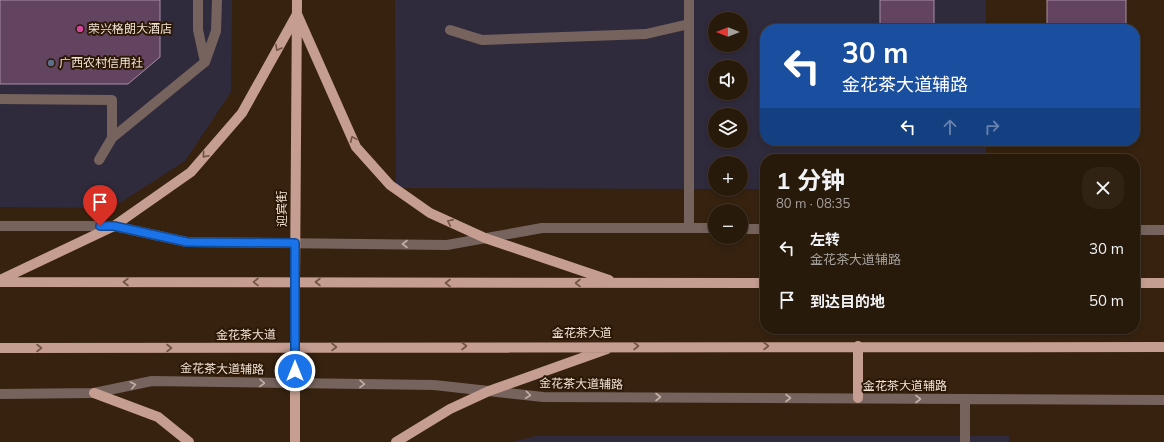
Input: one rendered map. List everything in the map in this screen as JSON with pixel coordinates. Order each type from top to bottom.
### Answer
[{"type":"main road","name":"迎宾街","points":[[295,442],[295,243],[298,0]]},
{"type":"main road","points":[[0,281],[114,226],[191,172],[242,113],[297,14]]},
{"type":"main road","points":[[297,14],[356,147],[390,185],[430,213],[485,238],[617,283]]},
{"type":"main road","points":[[0,281],[760,283]]},
{"type":"main road","points":[[1140,283],[1164,283]]},
{"type":"main road","points":[[396,442],[450,409],[489,391],[616,346]]},
{"type":"main road","name":"金花茶大道","points":[[0,348],[616,346],[1164,347]]},
{"type":"main road","points":[[858,346],[858,398]]},
{"type":"main road","points":[[94,393],[158,417],[189,442]]},
{"type":"street","points":[[198,0],[198,30],[205,62]]},
{"type":"street","points":[[99,160],[112,138],[205,62],[216,31],[217,0]]},
{"type":"street","points":[[689,0],[689,228]]},
{"type":"street","points":[[450,30],[482,40],[646,34],[689,24]]},
{"type":"street","points":[[0,99],[112,100],[112,138]]},
{"type":"street","points":[[0,226],[114,226],[187,242],[447,245],[542,228],[708,228]]},
{"type":"street","points":[[748,228],[760,229]]},
{"type":"street","points":[[1140,230],[1164,230]]},
{"type":"street","name":"金花茶大道辅路","points":[[0,394],[94,393],[152,381],[434,385],[543,397],[1164,400]]},
{"type":"street","points":[[965,399],[965,442]]},
{"type":"shaded area","points":[[0,0],[232,0],[231,92],[185,161],[112,208],[0,207]]},
{"type":"shaded area","points":[[395,0],[986,0],[986,24],[760,24],[760,146],[986,146],[986,154],[760,154],[760,189],[748,189],[748,156],[708,156],[708,189],[396,188]]},
{"type":"shaded area","points":[[536,436],[1009,436],[1009,442],[512,442]]},
{"type":"building","name":"荣兴格朗大酒店","points":[[0,0],[160,0],[160,57],[128,84],[0,84]]},
{"type":"building","points":[[880,0],[934,0],[934,24],[880,24]]},
{"type":"building","points":[[1047,0],[1126,0],[1126,24],[1047,24]]},
{"type":"place","name":"荣兴格朗大酒店","points":[[80,29]]},
{"type":"place","name":"广西农村信用社","points":[[51,63]]},
{"type":"route","points":[[100,226],[114,226],[187,242],[295,243],[295,371]]}]
